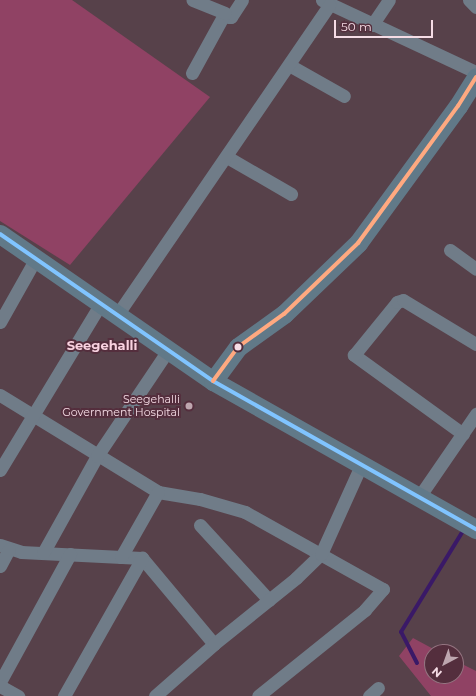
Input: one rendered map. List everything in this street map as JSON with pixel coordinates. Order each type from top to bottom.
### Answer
[{"type":"street","points":[[192,0],[225,13],[192,73]]},
{"type":"street","points":[[228,17],[231,17],[242,0]]},
{"type":"street","points":[[372,25],[389,0]]},
{"type":"street","points":[[469,0],[476,7]]},
{"type":"street","points":[[118,314],[289,65],[326,2],[372,25],[476,72]]},
{"type":"street","points":[[289,65],[344,96]]},
{"type":"street","points":[[212,381],[238,347],[284,314],[358,243],[458,106],[476,77]]},
{"type":"street","points":[[227,157],[291,194]]},
{"type":"street","points":[[0,234],[118,314],[167,352],[212,381],[476,528]]},
{"type":"street","points":[[450,250],[476,269]]},
{"type":"street","points":[[0,322],[36,258]]},
{"type":"street","points":[[463,434],[354,355],[397,302],[403,300],[476,344]]},
{"type":"street","points":[[0,470],[31,416],[101,303]]},
{"type":"street","points":[[43,553],[97,456],[167,352]]},
{"type":"street","points":[[0,396],[158,492],[200,499],[245,512],[383,589],[365,610],[258,696]]},
{"type":"street","points":[[419,497],[476,414]]},
{"type":"street","points":[[155,696],[321,554],[362,464]]},
{"type":"street","points":[[121,557],[158,492]]},
{"type":"street","points":[[200,525],[269,600]]},
{"type":"street","points":[[0,566],[5,547],[20,552],[142,558],[214,644]]},
{"type":"street","points":[[0,682],[70,554]]},
{"type":"street","points":[[64,696],[142,558]]},
{"type":"street","points":[[0,686],[18,696]]},
{"type":"shaded area","points":[[0,0],[72,0],[210,97],[70,265],[0,221]]},
{"type":"shaded area","points":[[413,638],[424,644],[424,684],[464,684],[464,665],[476,671],[476,696],[431,696],[399,656]]},
{"type":"waterway","points":[[417,663],[401,632],[464,529]]},
{"type":"transit line","points":[[213,381],[238,347],[284,314],[358,243],[458,106],[476,77]]},
{"type":"transit line","points":[[0,234],[213,381],[476,529]]},
{"type":"place","name":"Seegehalli Government Hospital","points":[[189,406]]},
{"type":"district","name":"Seegehalli","points":[[102,345]]}]
